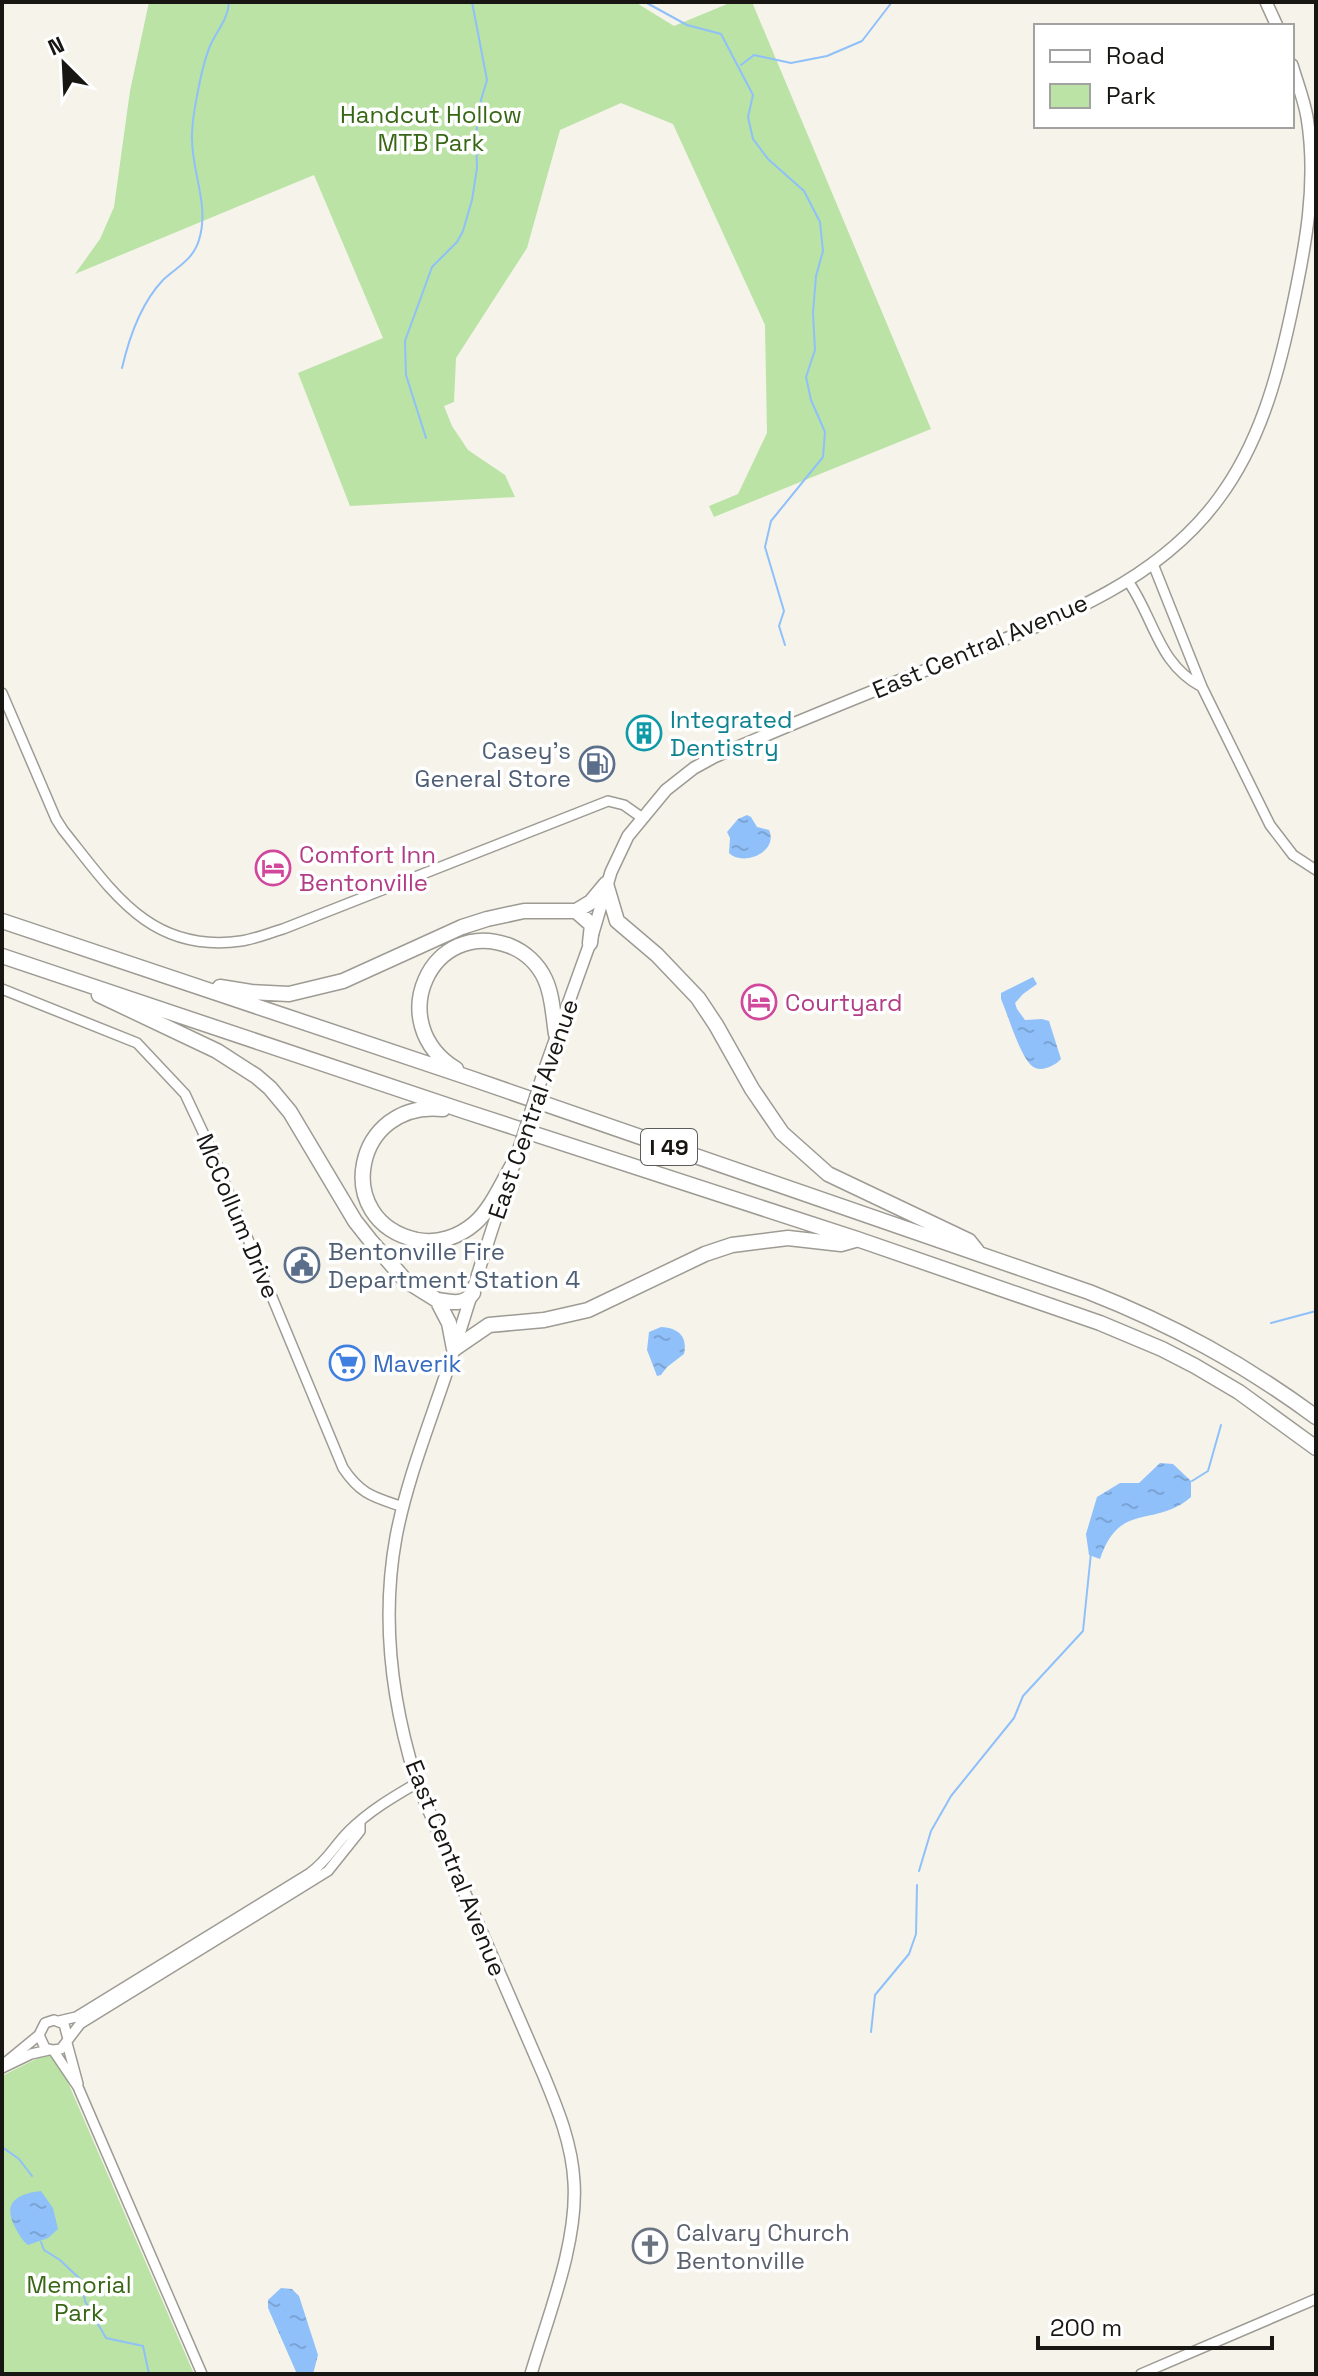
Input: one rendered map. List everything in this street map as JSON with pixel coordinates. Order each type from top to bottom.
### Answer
[{"type":"highway","points":[[145,970],[238,990],[289,994],[343,981],[462,927],[487,919],[524,911],[576,911],[591,902],[606,884]]},
{"type":"highway","points":[[606,884],[617,921],[657,955],[698,998],[782,1133],[828,1174],[969,1241],[980,1254]]},
{"type":"highway","points":[[576,911],[592,925],[590,943]]},
{"type":"highway","name":"I 49","points":[[2,921],[470,1078],[1089,1292],[1158,1321],[1247,1368],[1316,1417]]},
{"type":"highway","points":[[470,1078],[433,1050],[423,1033],[418,1012],[420,992],[428,974],[443,956],[452,951],[484,941],[507,945],[527,956],[546,981],[556,1034]]},
{"type":"highway","name":"I 49","points":[[2,956],[857,1239],[1100,1323],[1162,1349],[1239,1392],[1316,1448]]},
{"type":"highway","points":[[63,976],[119,1006],[219,1052],[256,1076],[290,1112],[355,1221],[405,1280],[437,1300],[460,1303],[468,1300],[473,1293]]},
{"type":"highway","points":[[464,1111],[434,1108],[405,1113],[383,1127],[373,1138],[367,1150],[362,1178],[371,1207],[386,1225],[404,1236],[425,1241],[459,1234],[484,1214],[515,1161]]},
{"type":"highway","points":[[437,1300],[449,1323],[454,1349],[489,1325],[544,1320],[588,1310],[705,1254],[732,1245],[788,1238],[841,1244],[857,1239]]},
{"type":"main road","points":[[1266,2],[1276,24]]},
{"type":"main road","name":"East Central Avenue","points":[[531,2374],[566,2254],[574,2208],[571,2158],[562,2119],[417,1783],[395,1693],[389,1628],[392,1564],[403,1507],[556,1034],[590,943],[606,884],[628,836],[666,790],[705,761],[1026,630],[1128,581],[1190,532],[1217,501],[1237,472],[1270,396],[1309,218],[1311,163],[1307,117],[1294,72]]},
{"type":"street","points":[[1153,564],[1202,687],[1270,825],[1293,855],[1316,870]]},
{"type":"street","points":[[1128,581],[1143,602],[1169,662],[1187,680],[1202,687]]},
{"type":"street","points":[[2,693],[63,830],[125,906],[178,936],[213,943],[243,941],[283,929],[608,801],[624,805],[641,817]]},
{"type":"street","name":"McCollum Drive","points":[[2,989],[137,1043],[185,1094],[343,1468],[355,1486],[371,1496],[403,1507]]},
{"type":"street","points":[[2,2067],[39,2035],[45,2023],[76,2017],[310,1873],[323,1863],[348,1832],[375,1809],[417,1783]]},
{"type":"street","points":[[2,2067],[31,2054],[61,2049],[80,2024],[328,1871],[360,1831],[360,1822]]},
{"type":"street","points":[[59,2021],[66,2027],[78,2087],[202,2374]]},
{"type":"street","points":[[39,2035],[42,2044],[51,2050],[78,2087]]},
{"type":"street","points":[[1141,2374],[1316,2299]]},
{"type":"green space","name":"Handcut Hollow MTB Park","points":[[149,2],[635,2],[674,26],[732,2],[752,2],[931,429],[714,517],[709,506],[738,494],[767,433],[765,325],[673,124],[621,103],[560,130],[527,248],[456,358],[454,402],[444,406],[452,426],[468,450],[505,475],[515,497],[350,506],[298,373],[383,338],[314,175],[75,274],[100,239],[114,207],[130,91]]},
{"type":"green space","name":"Memorial Park","points":[[46,2054],[60,2064],[194,2374],[2,2374],[2,2076]]},
{"type":"water","points":[[747,815],[757,827],[769,830],[769,845],[750,858],[735,857],[729,853],[730,838],[727,832],[738,819]]},
{"type":"water","points":[[1033,977],[1037,984],[1015,1003],[1025,1020],[1049,1021],[1061,1059],[1043,1069],[1035,1068],[1028,1061],[1001,999],[1001,993]]},
{"type":"water","points":[[661,1327],[680,1334],[685,1348],[684,1354],[657,1376],[647,1350],[649,1332]]},
{"type":"water","points":[[1160,1463],[1173,1464],[1191,1481],[1191,1497],[1164,1512],[1128,1522],[1117,1529],[1100,1559],[1089,1555],[1086,1534],[1097,1497],[1120,1483],[1139,1483]]},
{"type":"water","points":[[41,2191],[53,2208],[58,2229],[48,2238],[28,2245],[12,2220],[11,2207],[18,2198]]},
{"type":"water","points":[[281,2288],[292,2289],[299,2296],[318,2355],[313,2374],[297,2374],[268,2308],[268,2300]]},
{"type":"waterway","points":[[122,368],[132,333],[148,299],[163,280],[189,258],[199,240],[202,214],[192,149],[194,116],[207,55],[229,2]]},
{"type":"waterway","points":[[426,438],[406,375],[405,341],[432,267],[457,242],[472,200],[477,168],[476,134],[487,80],[472,2]]},
{"type":"waterway","points":[[645,2],[687,25],[721,34],[753,95],[748,117],[753,139],[768,159],[804,191],[820,222],[823,251],[816,276],[813,313],[815,350],[806,377],[811,400],[825,432],[823,457],[771,521],[765,547],[784,611],[779,626],[785,645]]},
{"type":"waterway","points":[[741,65],[754,55],[791,63],[827,56],[862,41],[892,2]]},
{"type":"waterway","points":[[1271,1323],[1316,1311]]},
{"type":"waterway","points":[[1192,1481],[1208,1471],[1221,1425]]},
{"type":"waterway","points":[[919,1871],[931,1831],[951,1796],[1014,1718],[1023,1696],[1083,1631],[1091,1553]]},
{"type":"waterway","points":[[871,2032],[875,1995],[909,1954],[916,1934],[917,1885]]},
{"type":"waterway","points":[[2,2147],[19,2159],[32,2176]]},
{"type":"waterway","points":[[41,2242],[44,2250],[81,2280],[85,2301],[106,2338],[143,2346],[149,2374]]},
{"type":"place","name":"Integrated Dentistry","points":[[644,733]]},
{"type":"place","name":"Casey's General Store","points":[[597,764]]},
{"type":"place","name":"Comfort Inn Bentonville","points":[[273,868]]},
{"type":"place","name":"Courtyard","points":[[759,1002]]},
{"type":"place","name":"Bentonville Fire Department Station 4","points":[[302,1265]]},
{"type":"place","name":"Maverik","points":[[347,1363]]},
{"type":"place","name":"Calvary Church Bentonville","points":[[650,2246]]}]
